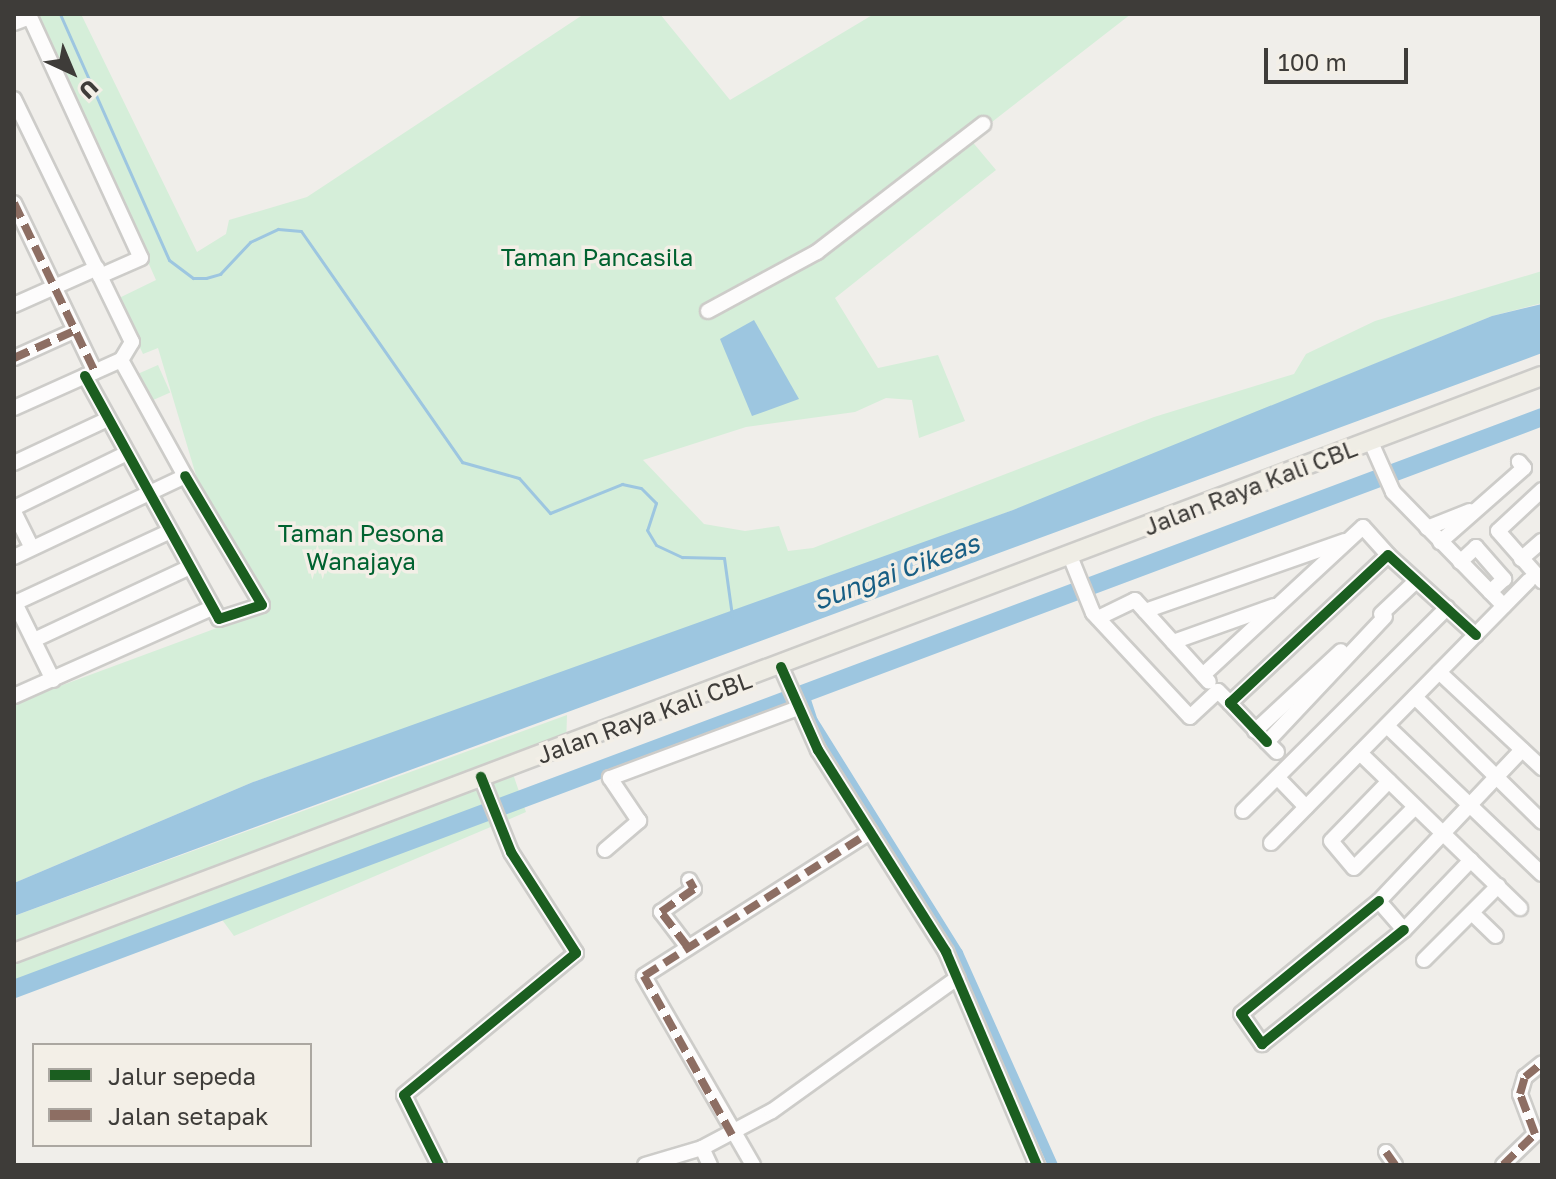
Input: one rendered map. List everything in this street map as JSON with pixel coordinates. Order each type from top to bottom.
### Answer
[{"type":"main road","name":"Jalan Raya Kali CBL","points":[[14,953],[781,667],[1542,376]]},
{"type":"street","points":[[14,23],[30,17],[141,258],[53,286],[14,305]]},
{"type":"street","points":[[14,408],[121,360],[132,342],[16,108]]},
{"type":"street","points":[[708,311],[817,252],[983,124]]},
{"type":"street","points":[[14,203],[74,331],[106,420],[212,608],[219,619],[262,605],[121,360]]},
{"type":"street","points":[[14,358],[74,331]]},
{"type":"street","points":[[14,463],[106,420]]},
{"type":"street","points":[[1370,440],[1393,492],[1504,606]]},
{"type":"street","points":[[32,548],[14,510],[125,454]]},
{"type":"street","points":[[1440,542],[1524,468],[1519,462]]},
{"type":"street","points":[[14,557],[185,476]]},
{"type":"street","points":[[1271,843],[1504,606],[1536,580],[1498,531],[1542,490]]},
{"type":"street","points":[[1427,528],[1482,507]]},
{"type":"street","points":[[1203,675],[1363,527],[1414,583],[1476,635]]},
{"type":"street","points":[[53,680],[14,602],[169,532]]},
{"type":"street","points":[[1145,611],[1351,539]]},
{"type":"street","points":[[1521,559],[1542,541]]},
{"type":"street","points":[[1460,562],[1476,547],[1504,579],[1490,592]]},
{"type":"street","points":[[1230,703],[1388,555]]},
{"type":"street","points":[[1070,556],[1098,618],[1190,717],[1218,691]]},
{"type":"street","points":[[34,640],[190,567]]},
{"type":"street","points":[[1255,731],[1414,583]]},
{"type":"street","points":[[1098,618],[1135,600],[1272,747],[1381,614]]},
{"type":"street","points":[[1173,642],[1282,603]]},
{"type":"street","points":[[14,696],[212,608]]},
{"type":"street","points":[[1243,811],[1279,779],[1447,608]]},
{"type":"street","points":[[781,667],[795,708],[957,978],[1037,1165]]},
{"type":"street","points":[[1439,672],[1542,768]]},
{"type":"street","points":[[1415,697],[1542,822]]},
{"type":"street","points":[[605,850],[639,821],[610,778],[795,708]]},
{"type":"street","points":[[1387,726],[1542,874]]},
{"type":"street","points":[[1471,860],[1404,930],[1262,1044],[1241,1014],[1379,901],[1522,750]]},
{"type":"street","points":[[1360,753],[1520,908]]},
{"type":"street","points":[[439,1165],[404,1095],[576,953],[501,826],[481,777]]},
{"type":"street","points":[[1279,779],[1306,807]]},
{"type":"street","points":[[1389,781],[1332,839],[1354,868],[1415,807]]},
{"type":"street","points":[[753,1165],[732,1135],[644,985],[647,971],[870,832]]},
{"type":"street","points":[[687,946],[661,912],[694,889],[689,880]]},
{"type":"street","points":[[1424,960],[1498,886]]},
{"type":"street","points":[[1379,901],[1404,930]]},
{"type":"street","points":[[1472,913],[1496,936]]},
{"type":"street","points":[[645,1165],[702,1148],[732,1135],[957,978]]},
{"type":"street","points":[[1503,1165],[1535,1134],[1520,1094],[1525,1077],[1542,1063]]},
{"type":"street","points":[[702,1148],[710,1165]]},
{"type":"street","points":[[1386,1152],[1395,1165]]},
{"type":"green space","points":[[38,14],[81,14],[197,252],[226,234],[229,220],[307,197],[584,14],[660,14],[730,100],[874,14],[1131,14],[970,139],[996,170],[835,298],[878,368],[938,355],[965,421],[919,438],[912,400],[886,398],[855,412],[746,427],[643,460],[704,524],[745,531],[779,526],[788,551],[813,548],[1154,417],[1294,374],[1306,354],[1375,321],[1542,271],[1542,303],[1492,316],[1062,492],[740,611],[253,782],[14,883],[14,703],[268,609],[198,482],[158,348],[143,354],[117,299],[156,280]]},
{"type":"green space","points":[[158,365],[170,392],[149,402],[137,374]]},
{"type":"green space","points":[[567,715],[566,745],[512,771],[526,812],[234,936],[215,910],[14,985],[14,916]]},
{"type":"water","name":"Sungai Cikeas","points":[[1542,304],[1542,353],[14,916],[14,883],[253,782],[1013,510],[1492,316]]},
{"type":"water","points":[[754,320],[799,399],[752,416],[720,339]]},
{"type":"waterway","points":[[60,14],[169,260],[193,278],[206,278],[220,274],[250,242],[278,229],[301,231],[462,462],[519,478],[550,513],[622,484],[641,488],[656,503],[647,530],[656,545],[682,557],[724,558],[732,616]]},
{"type":"waterway","points":[[14,989],[1542,417]]},
{"type":"waterway","points":[[804,694],[813,721],[958,953],[1053,1165]]},
{"type":"marked path","points":[[14,203],[95,372]]},
{"type":"marked path","points":[[14,358],[74,331]]},
{"type":"marked path","points":[[732,1135],[644,976],[870,832]]},
{"type":"marked path","points":[[687,946],[661,912],[694,889],[689,880]]},
{"type":"marked path","points":[[1503,1165],[1535,1134],[1520,1094],[1525,1077],[1542,1063]]},
{"type":"marked path","points":[[1386,1152],[1395,1165]]},
{"type":"cycle path","points":[[85,376],[219,619],[262,605],[185,476]]},
{"type":"cycle path","points":[[1267,742],[1230,703],[1388,555],[1476,635]]},
{"type":"cycle path","points":[[781,667],[818,750],[946,952],[1037,1165]]},
{"type":"cycle path","points":[[439,1165],[404,1095],[576,953],[511,852],[481,777]]},
{"type":"cycle path","points":[[1379,901],[1241,1014],[1262,1044],[1404,930]]},
{"type":"park label","name":"Taman Pancasila","points":[[597,257]]},
{"type":"park label","name":"Taman Pesona Wanajaya","points":[[361,547]]}]
